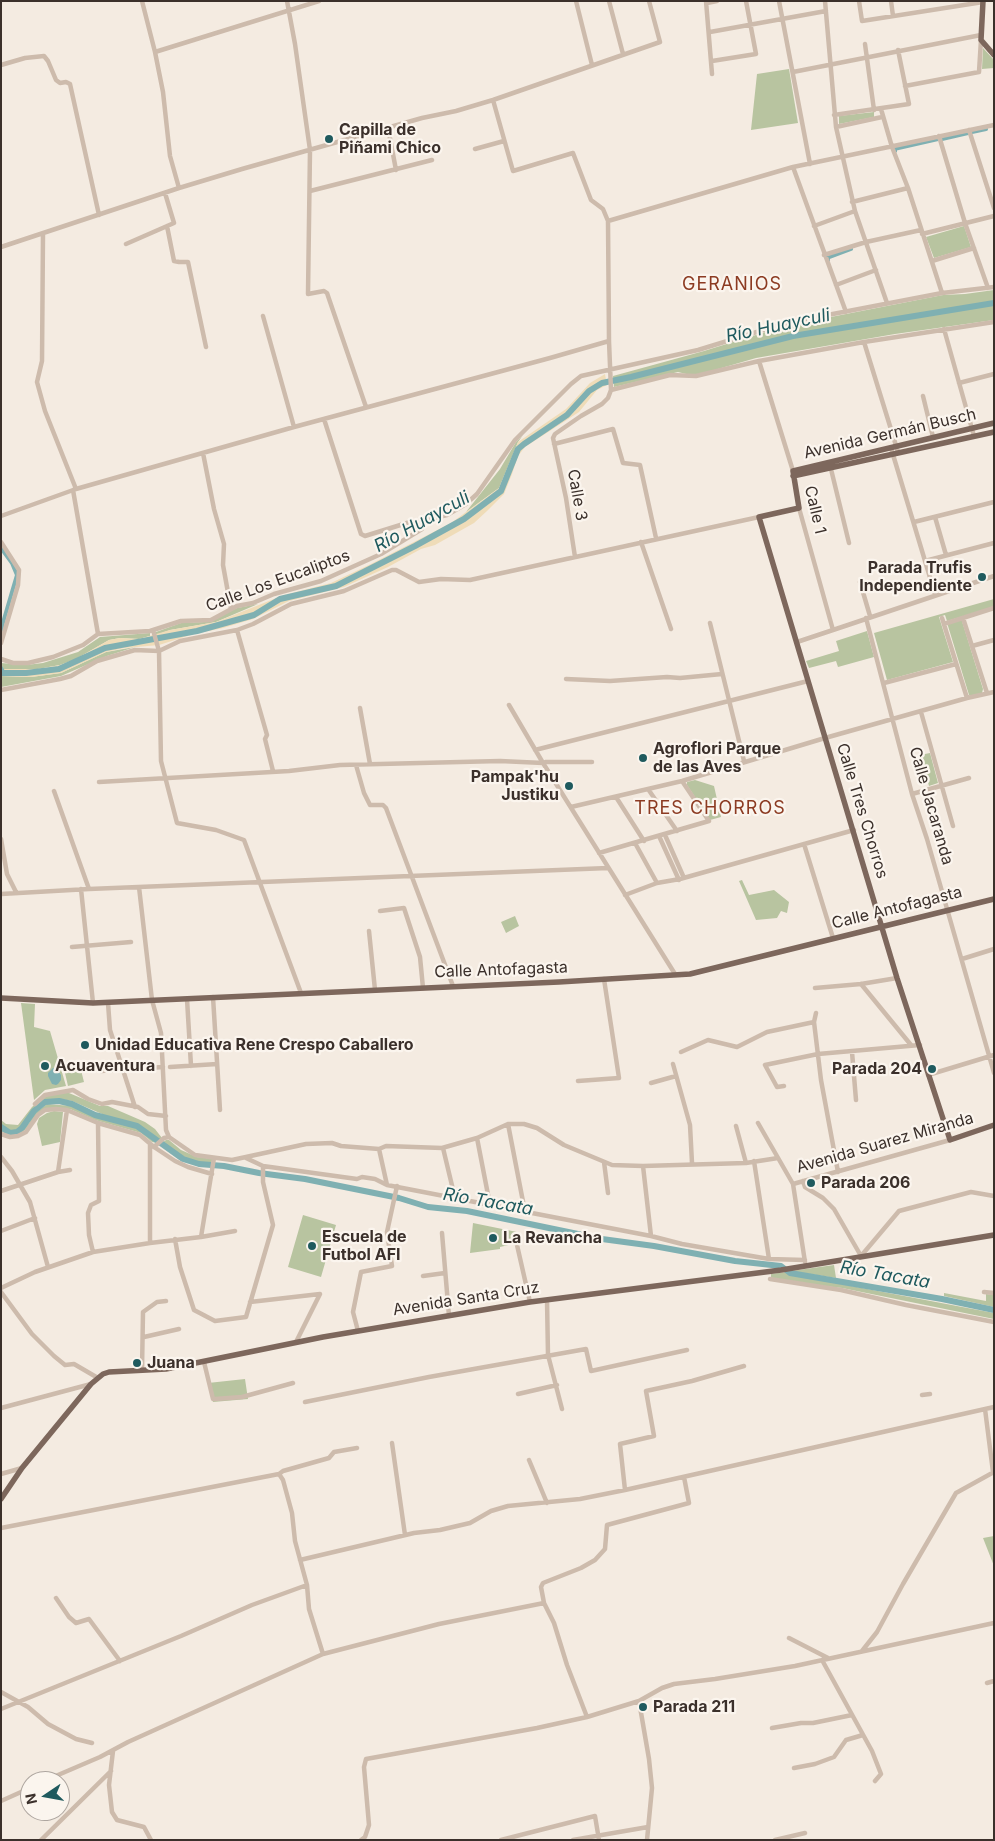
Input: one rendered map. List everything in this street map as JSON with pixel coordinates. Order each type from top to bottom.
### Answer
[{"type":"main road","points":[[983,2],[981,37],[994,56]]},
{"type":"main road","name":"Avenida Germán Busch","points":[[895,450],[933,437],[994,423]]},
{"type":"main road","name":"Avenida Germán Busch","points":[[793,473],[895,450],[994,432]]},
{"type":"main road","name":"Calle 1","points":[[793,473],[799,508]]},
{"type":"main road","points":[[759,517],[799,508]]},
{"type":"main road","name":"Calle Tres Chorros","points":[[759,517],[883,926],[897,978],[950,1140]]},
{"type":"main road","name":"Calle Antofagasta","points":[[1,998],[62,1003],[108,1003],[690,974],[994,899]]},
{"type":"main road","name":"Avenida Suarez Miranda","points":[[950,1140],[994,1126]]},
{"type":"main road","name":"Avenida Santa Cruz","points":[[1,1498],[22,1468],[92,1384],[109,1372],[166,1369],[296,1342],[530,1302],[781,1270],[805,1263],[994,1235]]},
{"type":"street","points":[[142,1],[163,92],[170,156],[178,188]]},
{"type":"street","points":[[287,1],[290,10],[310,150],[308,294],[324,291],[327,293],[366,407]]},
{"type":"street","points":[[155,52],[319,1]]},
{"type":"street","points":[[576,1],[592,65]]},
{"type":"street","points":[[609,1],[623,54]]},
{"type":"street","points":[[1,247],[178,188],[422,118],[456,112],[660,42],[649,1]]},
{"type":"street","points":[[712,74],[707,2],[717,1]]},
{"type":"street","points":[[712,61],[756,54],[746,1]]},
{"type":"street","points":[[779,1],[810,164]]},
{"type":"street","points":[[825,1],[836,127],[852,202],[887,303]]},
{"type":"street","points":[[859,1],[862,21],[983,2]]},
{"type":"street","points":[[891,1],[893,16]]},
{"type":"street","points":[[940,1],[940,8]]},
{"type":"street","points":[[710,32],[826,11]]},
{"type":"street","points":[[793,72],[898,50],[981,37],[979,72],[905,86]]},
{"type":"street","points":[[865,44],[874,110]]},
{"type":"street","points":[[834,115],[908,104],[898,50]]},
{"type":"street","points":[[1,65],[26,58],[44,56],[56,80],[60,83],[66,82],[70,84],[99,215]]},
{"type":"street","points":[[493,100],[513,171],[573,153],[591,200],[604,209],[608,221],[611,388],[670,375],[696,376],[758,361],[994,322]]},
{"type":"street","points":[[881,109],[892,147],[908,188],[942,293]]},
{"type":"street","points":[[836,127],[882,116]]},
{"type":"street","points":[[608,221],[793,168],[994,125]]},
{"type":"street","points":[[388,128],[396,170]]},
{"type":"street","points":[[969,130],[994,208]]},
{"type":"street","points":[[324,419],[361,534],[365,536],[410,522],[447,515],[466,504],[477,494],[515,440],[581,376],[698,350],[786,322],[942,293],[991,288],[965,223],[939,136]]},
{"type":"street","points":[[475,149],[504,140]]},
{"type":"street","points":[[310,191],[432,160]]},
{"type":"street","points":[[793,168],[846,312]]},
{"type":"street","points":[[852,202],[908,188]]},
{"type":"street","points":[[126,244],[174,223],[165,193]]},
{"type":"street","points":[[814,226],[855,211]]},
{"type":"street","points":[[824,255],[866,242],[994,216]]},
{"type":"street","points":[[166,226],[174,261],[188,262],[206,347]]},
{"type":"street","points":[[43,233],[42,361],[37,382],[45,411],[75,490],[98,634]]},
{"type":"street","points":[[932,261],[974,248]]},
{"type":"street","points":[[836,285],[876,270]]},
{"type":"street","points":[[263,316],[294,427]]},
{"type":"street","points":[[944,329],[974,436]]},
{"type":"street","points":[[1,516],[75,490],[203,453],[609,341]]},
{"type":"street","points":[[864,342],[935,594]]},
{"type":"street","name":"Calle 1","points":[[758,361],[793,473]]},
{"type":"street","points":[[959,383],[994,374]]},
{"type":"street","name":"Calle 3","points":[[575,557],[566,498],[553,438],[555,434],[602,404],[608,398],[611,388]]},
{"type":"street","points":[[923,396],[933,437]]},
{"type":"street","points":[[554,444],[613,429],[623,463],[640,465],[656,538]]},
{"type":"street","points":[[203,453],[214,509],[224,544],[223,565],[231,609]]},
{"type":"street","points":[[830,466],[849,542]]},
{"type":"street","points":[[914,522],[994,502]]},
{"type":"street","name":"Calle 1","points":[[799,508],[833,630]]},
{"type":"street","points":[[1,690],[71,676],[97,661],[135,650],[158,649],[180,641],[237,630],[253,624],[291,604],[344,591],[392,570],[396,570],[419,582],[441,579],[470,580],[759,517]]},
{"type":"street","points":[[935,517],[946,555]]},
{"type":"street","name":"Calle Los Eucaliptos","points":[[1,659],[13,663],[28,663],[53,657],[83,645],[98,634],[154,632],[181,621],[211,620],[237,606],[254,603],[274,594],[320,581],[381,554],[422,529],[422,521]]},
{"type":"street","points":[[1,542],[19,570],[18,585],[1,643]]},
{"type":"street","points":[[641,542],[671,630]]},
{"type":"street","points":[[925,561],[994,543]]},
{"type":"street","points":[[797,642],[935,594],[994,576]]},
{"type":"street","name":"Calle Jacaranda","points":[[860,582],[912,794],[992,1056],[994,1073]]},
{"type":"street","points":[[944,624],[994,608]]},
{"type":"street","points":[[942,618],[967,698]]},
{"type":"street","points":[[963,618],[987,693]]},
{"type":"street","points":[[710,623],[744,761]]},
{"type":"street","points":[[237,630],[267,735],[265,739],[273,771]]},
{"type":"street","points":[[154,632],[158,649],[160,748],[164,777],[177,823],[216,830],[244,840],[301,993]]},
{"type":"street","points":[[972,646],[994,640]]},
{"type":"street","points":[[884,683],[956,664]]},
{"type":"street","points":[[566,679],[610,681],[722,674]]},
{"type":"street","points":[[536,750],[808,681]]},
{"type":"street","points":[[571,807],[682,781],[744,761],[994,692]]},
{"type":"street","points":[[509,705],[624,895],[675,974]]},
{"type":"street","points":[[360,708],[370,764]]},
{"type":"street","points":[[921,712],[940,786],[953,826]]},
{"type":"street","points":[[99,782],[370,764],[500,761],[543,763],[592,762]]},
{"type":"street","points":[[356,765],[364,793],[370,805],[383,805],[386,808],[452,986]]},
{"type":"street","points":[[912,794],[969,778]]},
{"type":"street","points":[[599,852],[665,835],[709,821],[682,781]]},
{"type":"street","points":[[648,789],[677,831]]},
{"type":"street","points":[[54,791],[89,889]]},
{"type":"street","points":[[616,797],[644,840]]},
{"type":"street","points":[[624,895],[657,883],[681,879],[854,830]]},
{"type":"street","points":[[665,835],[681,879]]},
{"type":"street","points":[[659,836],[681,879]]},
{"type":"street","points":[[1,839],[7,874],[16,892]]},
{"type":"street","points":[[635,842],[657,883]]},
{"type":"street","points":[[804,844],[833,938]]},
{"type":"street","points":[[1,894],[81,889],[608,868]]},
{"type":"street","points":[[139,887],[152,1000],[162,1033],[166,1130],[169,1137],[189,1152],[213,1162],[245,1158],[306,1144],[332,1143],[341,1146],[379,1149],[386,1146],[443,1148],[477,1138],[508,1124],[525,1212]]},
{"type":"street","points":[[81,889],[93,1003]]},
{"type":"street","points":[[380,911],[404,908],[420,957],[422,988]]},
{"type":"street","points":[[369,931],[375,990]]},
{"type":"street","points":[[72,947],[131,942]]},
{"type":"street","points":[[962,959],[994,949]]},
{"type":"street","points":[[815,988],[861,984],[897,978]]},
{"type":"street","points":[[578,1082],[619,1078],[604,979]]},
{"type":"street","points":[[861,984],[911,1045]]},
{"type":"street","points":[[213,997],[220,1110]]},
{"type":"street","points":[[187,999],[191,1066]]},
{"type":"street","points":[[108,1003],[110,1030],[135,1107]]},
{"type":"street","points":[[816,1013],[814,1022],[818,1054],[838,1172]]},
{"type":"street","points":[[681,1052],[708,1040],[737,1047],[767,1032],[814,1022]]},
{"type":"street","points":[[784,1086],[778,1087],[765,1065],[818,1054],[920,1044]]},
{"type":"street","points":[[852,1052],[856,1100]]},
{"type":"street","points":[[928,1076],[992,1056]]},
{"type":"street","points":[[170,1067],[217,1064]]},
{"type":"street","points":[[673,1064],[690,1125],[692,1163]]},
{"type":"street","points":[[101,1071],[163,1067]]},
{"type":"street","points":[[650,1084],[676,1076]]},
{"type":"street","points":[[35,1104],[45,1095],[73,1090],[88,1099],[102,1104],[112,1102],[135,1107],[148,1114],[166,1116]]},
{"type":"street","points":[[1,1134],[10,1137],[18,1136],[26,1132],[38,1115],[45,1110],[67,1110],[98,1123],[140,1135],[175,1161],[212,1174]]},
{"type":"street","points":[[58,1172],[67,1110]]},
{"type":"street","points":[[93,1252],[89,1235],[88,1213],[91,1205],[99,1201],[98,1123]]},
{"type":"street","name":"Avenida Suarez Miranda","points":[[508,1124],[524,1124],[538,1128],[564,1145],[604,1162],[625,1166],[746,1163],[778,1158],[794,1184],[950,1140]]},
{"type":"street","points":[[758,1124],[778,1158]]},
{"type":"street","points":[[736,1126],[746,1163]]},
{"type":"street","points":[[154,1146],[169,1137]]},
{"type":"street","points":[[477,1138],[490,1205]]},
{"type":"street","points":[[150,1243],[154,1146]]},
{"type":"street","points":[[443,1148],[455,1198]]},
{"type":"street","points":[[379,1149],[387,1185]]},
{"type":"street","points":[[1,1157],[12,1171],[30,1202],[48,1268]]},
{"type":"street","points":[[245,1158],[264,1171],[376,1179],[387,1185],[651,1236],[682,1244],[769,1259],[805,1263],[794,1184]]},
{"type":"street","points":[[754,1161],[769,1259]]},
{"type":"street","points":[[201,1236],[213,1162]]},
{"type":"street","points":[[604,1162],[608,1193]]},
{"type":"street","points":[[643,1166],[651,1236]]},
{"type":"street","points":[[1,1191],[58,1172],[70,1170]]},
{"type":"street","points":[[175,1239],[180,1267],[194,1310],[215,1322],[246,1317],[273,1225],[263,1182],[264,1171]]},
{"type":"street","points":[[803,1181],[806,1187],[823,1198],[834,1209],[861,1256],[899,1211],[971,1192],[994,1196]]},
{"type":"street","points":[[358,1331],[353,1312],[361,1272],[392,1266],[387,1232],[397,1186]]},
{"type":"street","points":[[1,1231],[35,1218]]},
{"type":"street","points":[[98,1378],[74,1364],[65,1365],[54,1356],[32,1334],[1,1290],[48,1268],[93,1252],[106,1252],[150,1243],[235,1231]]},
{"type":"street","points":[[442,1233],[449,1316]]},
{"type":"street","points":[[517,1245],[530,1302]]},
{"type":"street","points":[[423,1276],[445,1273]]},
{"type":"street","points":[[770,1279],[841,1290],[994,1322]]},
{"type":"street","points":[[984,1292],[994,1293]]},
{"type":"street","points":[[250,1302],[320,1294],[296,1342]]},
{"type":"street","points":[[547,1300],[548,1356],[562,1409]]},
{"type":"street","points":[[142,1370],[143,1312],[157,1302],[166,1301]]},
{"type":"street","points":[[144,1337],[179,1329]]},
{"type":"street","points":[[305,1402],[428,1377],[586,1349],[591,1371],[687,1350]]},
{"type":"street","points":[[204,1362],[213,1399],[242,1397],[293,1383]]},
{"type":"street","points":[[625,1490],[620,1444],[654,1436],[646,1391],[744,1366]]},
{"type":"street","points":[[2,1407],[92,1384]]},
{"type":"street","points":[[518,1394],[557,1385]]},
{"type":"street","points":[[922,1395],[930,1394]]},
{"type":"street","points":[[300,1560],[405,1535],[470,1523],[492,1511],[508,1506],[580,1499],[625,1490],[994,1407]]},
{"type":"street","points":[[862,1651],[877,1632],[902,1584],[956,1493],[994,1472],[985,1409]]},
{"type":"street","points":[[392,1444],[405,1535]]},
{"type":"street","points":[[1,1528],[279,1474],[283,1471],[329,1458],[334,1452],[357,1448]]},
{"type":"street","points":[[530,1460],[547,1503]]},
{"type":"street","points":[[1,1474],[22,1468]]},
{"type":"street","points":[[279,1474],[283,1480],[289,1500],[295,1541],[307,1585],[309,1609],[323,1654]]},
{"type":"street","points":[[587,1717],[554,1624],[544,1603],[541,1587],[543,1582],[581,1568],[595,1560],[605,1549],[607,1524],[689,1503],[684,1477]]},
{"type":"street","points":[[1,1709],[252,1605],[307,1585]]},
{"type":"street","points":[[56,1598],[69,1617],[76,1622],[90,1619],[120,1661]]},
{"type":"street","points":[[66,1771],[323,1654],[439,1624],[544,1603]]},
{"type":"street","points":[[365,1839],[369,1825],[364,1767],[366,1759],[587,1717],[639,1701],[662,1688],[674,1684],[758,1673],[994,1623]]},
{"type":"street","points":[[789,1638],[830,1659]]},
{"type":"street","points":[[822,1660],[872,1751],[881,1774],[875,1781]]},
{"type":"street","points":[[987,1683],[994,1681]]},
{"type":"street","points":[[1,1692],[19,1701],[56,1728],[76,1739],[92,1743]]},
{"type":"street","points":[[639,1701],[652,1788],[647,1840]]},
{"type":"street","points":[[772,1728],[801,1723],[812,1724],[852,1715]]},
{"type":"street","points":[[794,1768],[834,1757],[846,1740],[863,1735]]},
{"type":"street","points":[[113,1750],[109,1797],[114,1817],[125,1823],[144,1828],[150,1840]]},
{"type":"street","points":[[41,1840],[112,1771]]},
{"type":"street","points":[[1,1800],[20,1792]]},
{"type":"street","points":[[503,1840],[595,1816],[599,1837]]},
{"type":"street","points":[[577,1839],[599,1837],[648,1827]]},
{"type":"street","points":[[775,1840],[805,1833]]},
{"type":"green space","points":[[983,48],[994,60],[994,68],[982,69]]},
{"type":"green space","points":[[789,69],[798,123],[751,130],[757,74]]},
{"type":"green space","points":[[874,112],[874,117],[839,124],[839,116]]},
{"type":"green space","points":[[964,226],[971,247],[934,258],[926,237]]},
{"type":"green space","points":[[994,290],[994,320],[895,334],[756,358],[694,376],[678,372],[614,387],[613,376],[785,326],[943,295]]},
{"type":"green space","points":[[523,435],[518,442],[499,488],[466,512],[500,469],[516,442]]},
{"type":"green space","points":[[994,599],[994,607],[947,621],[945,615],[939,617],[953,662],[887,680],[874,633]]},
{"type":"green space","points":[[258,604],[216,622],[170,630],[156,635],[156,632],[181,623],[204,622],[237,608]]},
{"type":"green space","points":[[962,621],[983,689],[982,693],[969,695],[948,626],[948,624]]},
{"type":"green space","points":[[867,631],[874,657],[838,667],[836,661],[809,668],[806,661],[839,651],[836,641]]},
{"type":"green space","points":[[150,633],[150,636],[139,639],[120,638],[109,640],[76,659],[60,665],[38,669],[1,669],[1,663],[26,665],[43,663],[78,652],[100,637]]},
{"type":"green space","points":[[135,647],[107,656],[61,676],[1,687],[1,676],[31,677],[61,673],[106,652]]},
{"type":"green space","points":[[930,753],[938,783],[929,786],[920,755]]},
{"type":"green space","points":[[695,780],[714,786],[721,817],[710,820],[687,785],[687,782]]},
{"type":"green space","points":[[742,880],[749,895],[774,890],[789,902],[787,913],[781,911],[777,918],[756,920],[739,881]]},
{"type":"green space","points":[[515,916],[519,926],[506,933],[501,922]]},
{"type":"green space","name":"Acuaventura","points":[[21,1003],[35,1004],[34,1027],[50,1031],[66,1086],[45,1090],[34,1100]]},
{"type":"green space","points":[[81,1070],[84,1082],[68,1086],[65,1073]]},
{"type":"green space","points":[[58,1092],[69,1093],[100,1106],[108,1106],[145,1122],[155,1129],[162,1138],[160,1140],[138,1125],[109,1117],[72,1101],[60,1099],[46,1099],[33,1110],[22,1127],[18,1129],[13,1131],[1,1125],[1,1120],[6,1124],[18,1125],[32,1107],[46,1095]]},
{"type":"green space","points":[[47,1104],[72,1106],[95,1117],[136,1127],[158,1143],[152,1142],[141,1133],[95,1120],[70,1109],[46,1109],[23,1132],[14,1136],[1,1131],[1,1129],[8,1133],[19,1133],[29,1123],[34,1114]]},
{"type":"green space","points":[[54,1111],[63,1112],[60,1142],[42,1146],[37,1124],[39,1118]]},
{"type":"green space","points":[[169,1140],[181,1150],[197,1157],[213,1159],[211,1163],[199,1162],[183,1157],[163,1142]]},
{"type":"green space","name":"Escuela de Futbol AFI","points":[[303,1215],[336,1225],[321,1277],[288,1267]]},
{"type":"green space","name":"La Revancha","points":[[473,1223],[517,1232],[513,1244],[500,1247],[500,1249],[470,1253]]},
{"type":"green space","points":[[834,1265],[836,1278],[791,1271]]},
{"type":"green space","points":[[786,1272],[788,1274],[994,1313],[994,1319],[842,1288],[771,1278],[771,1274]]},
{"type":"green space","points":[[944,1293],[986,1301],[986,1294],[994,1295],[994,1307],[944,1296]]},
{"type":"green space","points":[[245,1379],[248,1399],[213,1402],[208,1383]]},
{"type":"green space","points":[[994,1536],[994,1566],[983,1538]]},
{"type":"sand","points":[[605,374],[607,385],[597,390],[579,412],[525,447],[518,456],[504,494],[474,523],[435,545],[421,549],[388,567],[344,587],[289,601],[253,619],[159,645],[106,652],[61,673],[31,677],[1,676],[1,669],[38,669],[60,665],[76,659],[109,640],[120,638],[139,639],[170,630],[216,622],[284,595],[331,583],[371,564],[451,523],[499,488],[518,442],[566,409],[590,383]]},
{"type":"water","points":[[53,1068],[56,1068],[61,1075],[61,1080],[56,1085],[52,1084],[48,1076],[48,1073]]},
{"type":"waterway","points":[[972,132],[986,129]]},
{"type":"waterway","points":[[942,139],[968,133]]},
{"type":"waterway","points":[[895,151],[894,149],[938,139]]},
{"type":"waterway","points":[[828,260],[827,258],[851,249]]},
{"type":"waterway","name":"Río Huayculi","points":[[1,673],[26,673],[59,669],[105,648],[197,631],[254,615],[280,599],[336,586],[464,519],[501,491],[518,449],[567,415],[589,391],[602,383],[793,336],[994,303]]},
{"type":"waterway","points":[[1,548],[12,563],[17,575],[1,635]]},
{"type":"waterway","name":"Río Huayculi","points":[[1,668],[4,673]]},
{"type":"waterway","name":"Río Tacata","points":[[1,1127],[10,1133],[17,1132],[34,1111],[45,1102],[59,1101],[72,1104],[95,1115],[137,1126],[183,1159],[199,1164],[224,1166],[305,1179],[399,1198],[428,1207],[467,1211],[602,1239],[654,1246],[735,1261],[781,1266],[790,1273],[942,1299],[994,1310]]},
{"type":"place","name":"Capilla de Piñami Chico","points":[[329,139]]},
{"type":"place","name":"Parada Trufis Independiente","points":[[982,577]]},
{"type":"place","name":"Agroflori Parque de las Aves","points":[[643,758]]},
{"type":"place","name":"Pampak'hu Justiku","points":[[569,786]]},
{"type":"place","name":"Unidad Educativa Rene Crespo Caballero","points":[[85,1045]]},
{"type":"place","name":"Acuaventura","points":[[45,1066]]},
{"type":"place","name":"Parada 204","points":[[932,1069]]},
{"type":"place","name":"Parada 206","points":[[811,1183]]},
{"type":"place","name":"La Revancha","points":[[493,1238]]},
{"type":"place","name":"Escuela de Futbol AFI","points":[[312,1246]]},
{"type":"place","name":"Juana","points":[[137,1363]]},
{"type":"place","name":"Parada 211","points":[[643,1707]]},
{"type":"district","name":"GERANIOS","points":[[732,285]]},
{"type":"district","name":"TRES CHORROS","points":[[710,809]]}]
